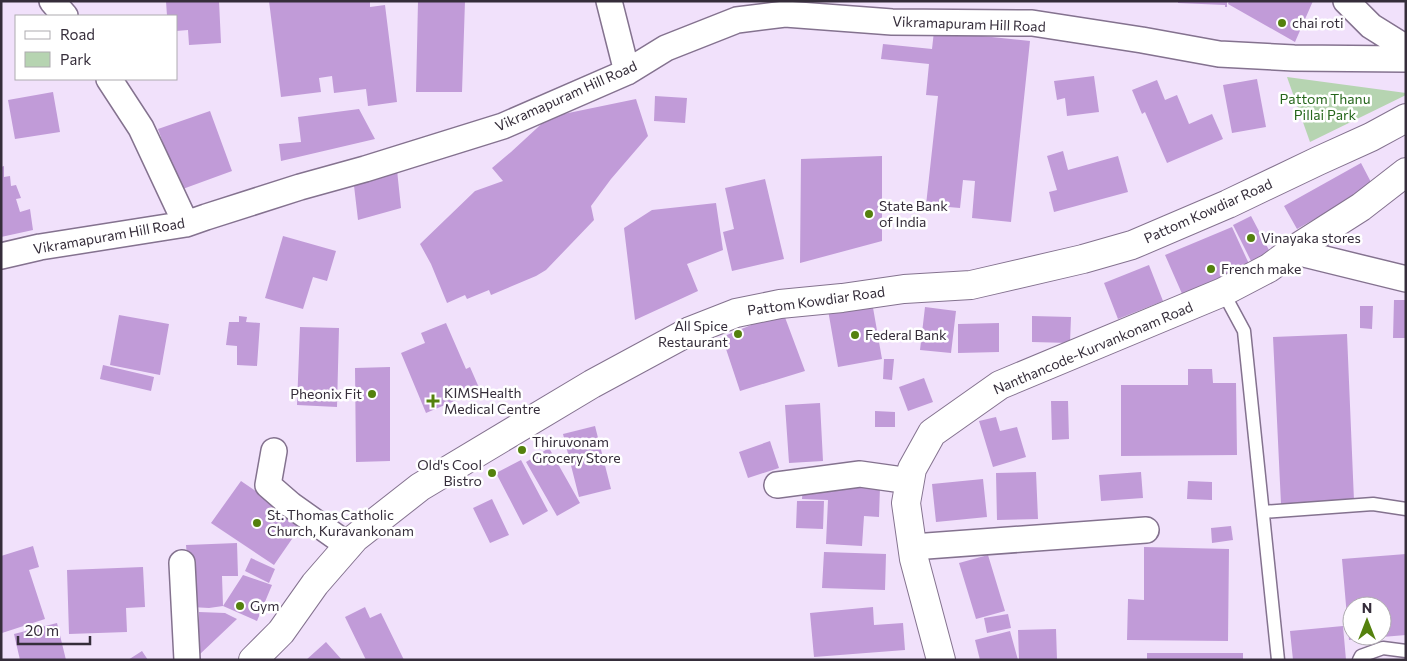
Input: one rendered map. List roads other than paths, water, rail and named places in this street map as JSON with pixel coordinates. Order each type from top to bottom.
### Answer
[{"type":"main road","name":"Pattom Kowdiar Road","points":[[254,660],[281,632],[316,584],[355,538],[420,487],[592,384],[690,331],[736,312],[780,304],[842,298],[904,288],[972,285],[1116,250],[1228,204],[1406,118]]},
{"type":"main road","points":[[1370,137],[1406,132]]},
{"type":"main road","name":"Nanthancode-Kurvankonam Road","points":[[941,660],[914,559],[906,503],[912,469],[932,433],[1000,385],[1223,292],[1269,268],[1361,207],[1406,172]]},
{"type":"street","points":[[52,1],[64,15]]},
{"type":"street","points":[[609,1],[627,72]]},
{"type":"street","points":[[1346,1],[1370,26],[1406,48]]},
{"type":"street","name":"Vikramapuram Hill Road","points":[[1,256],[40,247],[186,224],[300,187],[503,126],[627,72],[666,48],[737,20],[784,7],[892,12],[1030,12],[1142,40],[1219,54],[1294,58],[1406,59]]},
{"type":"street","points":[[110,80],[141,128],[186,224]]},
{"type":"street","points":[[1292,251],[1406,279]]},
{"type":"street","points":[[274,451],[268,484],[291,505],[349,546]]},
{"type":"street","points":[[777,485],[860,474],[910,480]]},
{"type":"street","points":[[912,547],[1146,530]]},
{"type":"street","points":[[182,563],[187,660]]},
{"type":"lane","points":[[1223,292],[1244,331],[1278,660]]},
{"type":"lane","points":[[1263,512],[1372,504],[1406,509]]},
{"type":"lane","points":[[1359,660],[1361,656],[1382,648],[1406,651]]},
{"type":"place","name":"chai roti","points":[[1282,23]]},
{"type":"place","name":"State Bank of India","points":[[869,214]]},
{"type":"place","name":"Vinayaka stores","points":[[1251,238]]},
{"type":"place","name":"French make","points":[[1211,269]]},
{"type":"place","name":"All Spice Restaurant","points":[[738,334]]},
{"type":"place","name":"Federal Bank","points":[[855,335]]},
{"type":"place","name":"Pheonix Fit","points":[[372,394]]},
{"type":"place","name":"KIMSHealth Medical Centre","points":[[433,401]]},
{"type":"place","name":"Thiruvonam Grocery Store","points":[[522,450]]},
{"type":"place","name":"Old's Cool Bistro","points":[[492,473]]},
{"type":"place","name":"St. Thomas Catholic Church, Kuravankonam","points":[[257,523]]},
{"type":"place","name":"Gym","points":[[240,606]]},
{"type":"park label","name":"Pattom Thanu Pillai Park","points":[[1325,108]]}]
